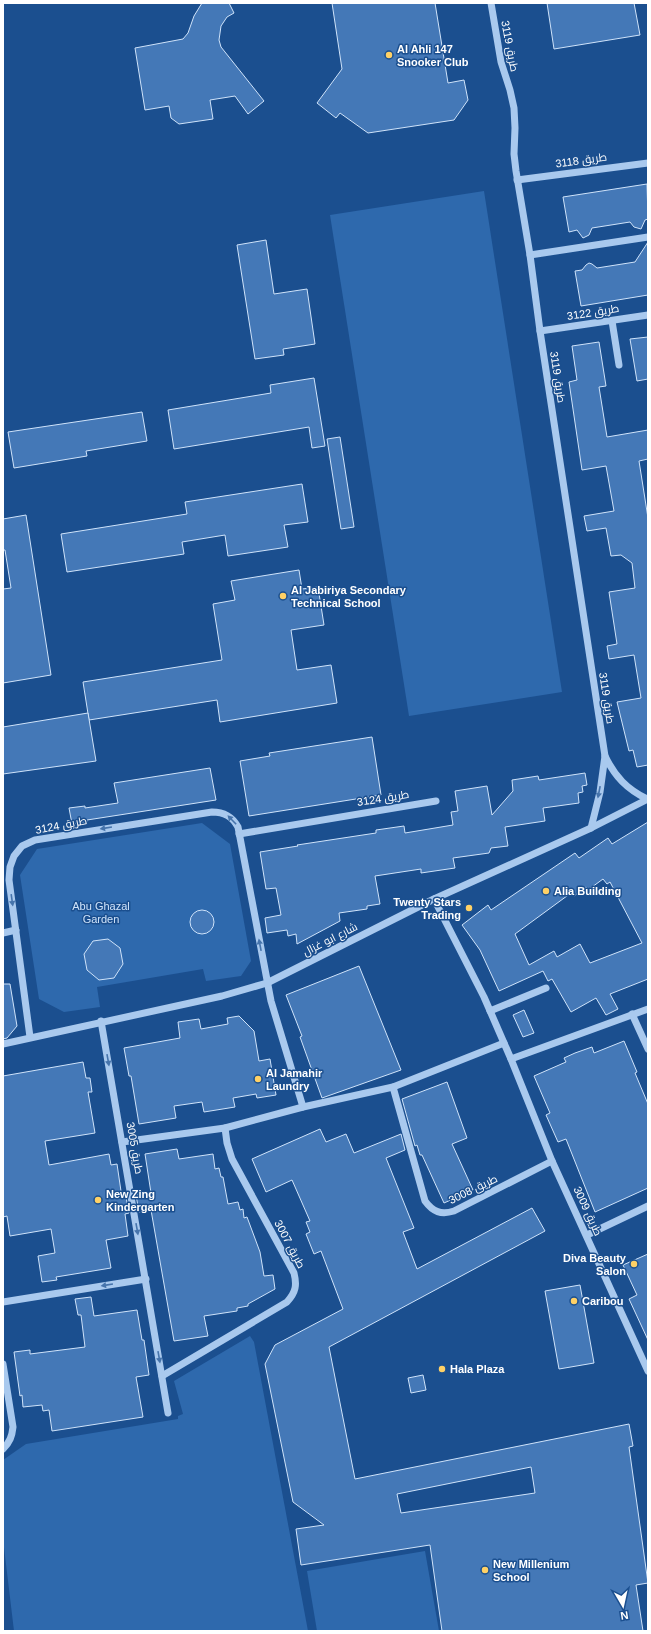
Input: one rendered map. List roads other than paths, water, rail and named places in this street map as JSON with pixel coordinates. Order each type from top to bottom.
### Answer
[{"type":"street","name":"طريق 3119","points":[[491,3],[500,62],[513,104],[515,128],[514,154],[517,180],[530,255],[540,331],[605,756]]},
{"type":"street","name":"طريق 3118","points":[[517,180],[648,163]]},
{"type":"street","points":[[530,255],[648,237]]},
{"type":"street","name":"طريق 3122","points":[[540,331],[648,315]]},
{"type":"street","points":[[612,321],[619,365]]},
{"type":"street","points":[[605,756],[612,770],[621,782],[634,792],[648,799]]},
{"type":"street","points":[[591,828],[600,792],[605,756]]},
{"type":"street","name":"شارع ابو غزال","points":[[3,1044],[222,996],[267,983],[434,899],[591,828],[648,799]]},
{"type":"street","name":"طريق 3124","points":[[239,834],[436,801]]},
{"type":"street","name":"طريق 3124","points":[[30,1037],[9,880],[10,867],[14,856],[22,846],[36,840],[212,812],[224,813],[230,817],[238,827],[267,983]]},
{"type":"street","name":"طريق 3009","points":[[434,899],[490,1011],[552,1161],[648,1371]]},
{"type":"street","points":[[3,933],[16,930]]},
{"type":"street","points":[[267,983],[276,1022],[303,1108]]},
{"type":"street","points":[[490,1011],[546,988]]},
{"type":"street","points":[[511,1059],[648,1009]]},
{"type":"street","points":[[632,1014],[648,1049]]},
{"type":"street","name":"طريق 3005","points":[[101,1022],[168,1413]]},
{"type":"street","points":[[122,1142],[225,1128],[393,1087],[504,1042]]},
{"type":"street","name":"طريق 3008","points":[[393,1087],[425,1201],[430,1208],[437,1212],[446,1213],[454,1211],[552,1161]]},
{"type":"street","name":"طريق 3007","points":[[162,1376],[287,1302],[294,1295],[297,1285],[294,1273],[232,1159],[227,1143],[225,1128]]},
{"type":"street","points":[[587,1235],[648,1206]]},
{"type":"street","points":[[3,1302],[146,1279]]},
{"type":"street","points":[[3,1364],[13,1427],[12,1436],[5,1447]]},
{"type":"place","name":"Al Ahli 147 Snooker Club","points":[[389,55]]},
{"type":"place","name":"Al Jabiriya Secondary Technical School","points":[[283,596]]},
{"type":"place","name":"Alia Building","points":[[546,891]]},
{"type":"place","name":"Twenty Stars Trading","points":[[469,908]]},
{"type":"place","name":"Al Jamahir Laundry","points":[[258,1079]]},
{"type":"place","name":"New Zing Kindergarten","points":[[98,1200]]},
{"type":"place","name":"Diva Beauty Salon","points":[[634,1264]]},
{"type":"place","name":"Caribou","points":[[574,1301]]},
{"type":"place","name":"Hala Plaza","points":[[442,1369]]},
{"type":"place","name":"New Millenium School","points":[[485,1570]]},
{"type":"park label","name":"Abu Ghazal Garden","points":[[101,912]]}]
